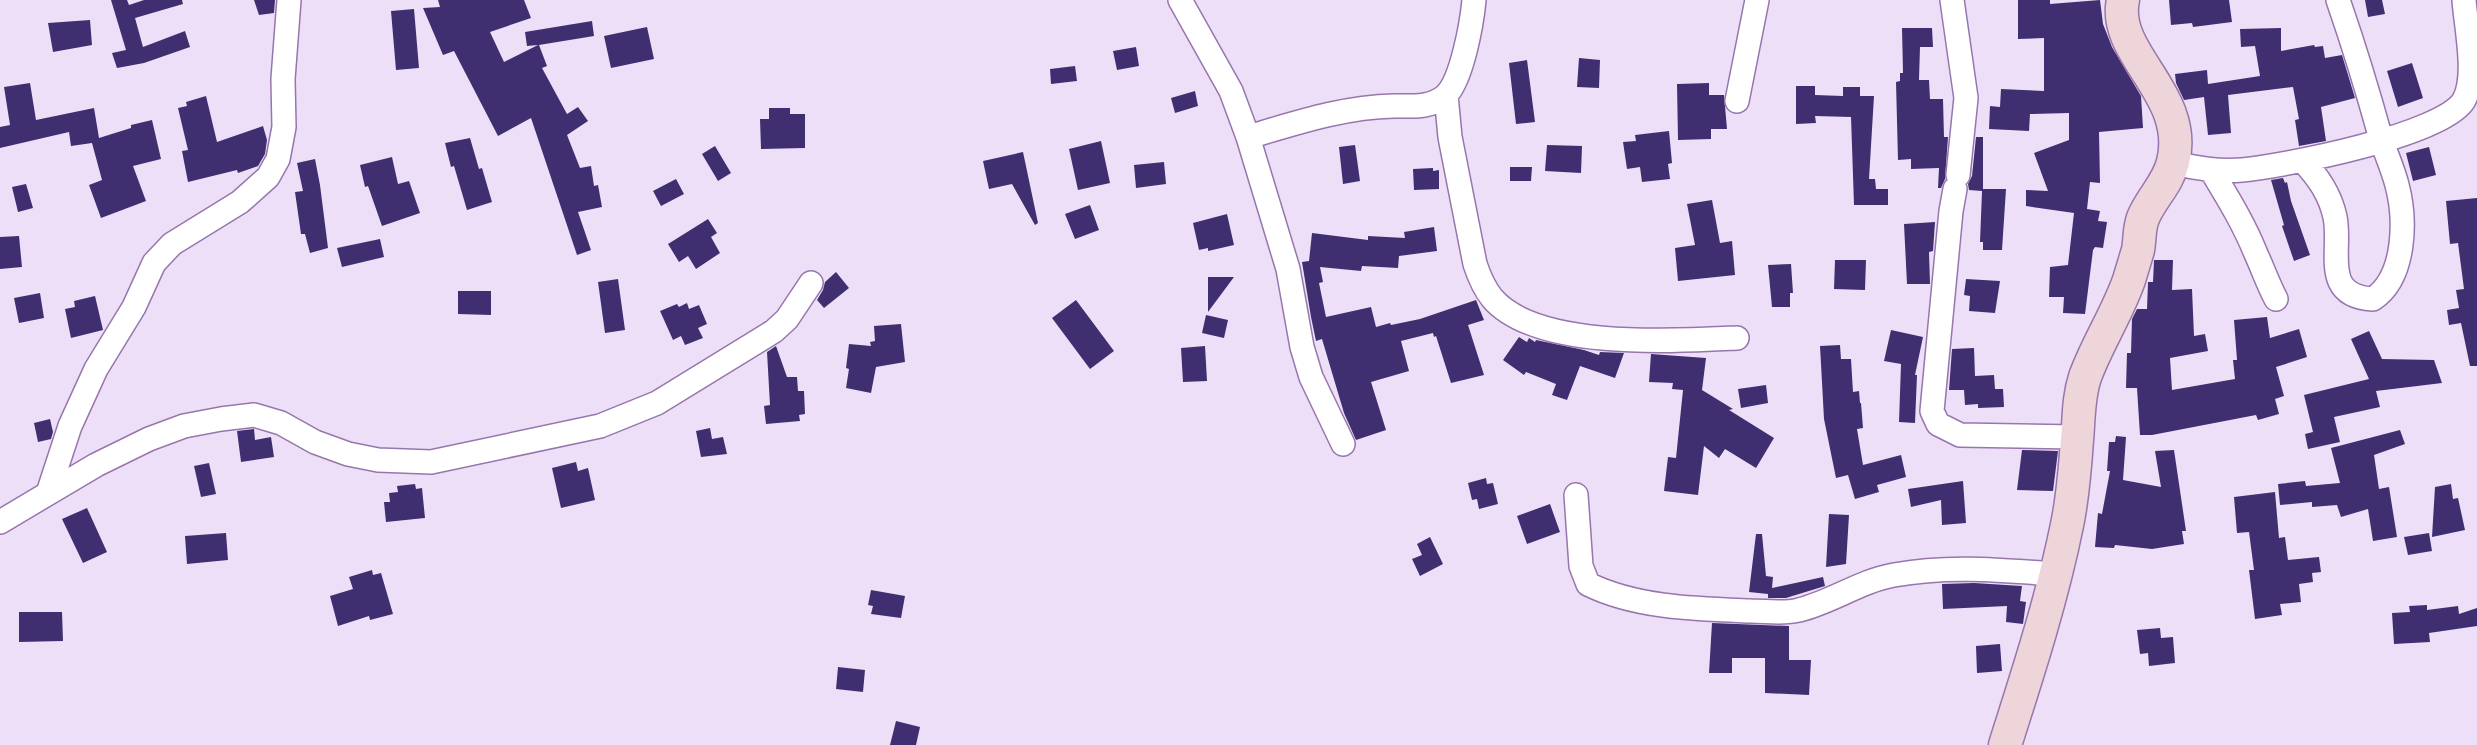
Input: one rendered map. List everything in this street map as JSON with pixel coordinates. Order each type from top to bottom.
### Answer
[{"type":"street","points":[[48,493],[70,426],[96,369],[134,307],[154,263],[172,243],[240,202],[268,177],[278,159],[284,127],[283,79],[289,0]]},
{"type":"street","points":[[1180,0],[1231,91],[1248,137],[1288,270],[1302,347],[1311,376],[1343,444]]},
{"type":"street","points":[[1248,137],[1314,117],[1365,107],[1415,106],[1432,103],[1446,95],[1464,54],[1472,24],[1474,0]]},
{"type":"street","points":[[1737,102],[1757,0]]},
{"type":"street","points":[[1952,0],[1966,98],[1932,411],[1938,424],[1960,435],[2077,437]]},
{"type":"street","points":[[2006,745],[2067,526],[2074,483],[2079,403],[2085,377],[2129,280],[2142,221],[2173,163],[2176,140],[2171,118],[2164,97],[2131,46],[2124,28],[2121,8],[2123,0]]},
{"type":"street","points":[[2302,160],[2327,191],[2335,215],[2335,266],[2339,279],[2347,290],[2358,298],[2373,299],[2389,285],[2395,273],[2402,206],[2361,65],[2338,0]]},
{"type":"street","points":[[2173,163],[2211,170],[2242,170],[2302,160],[2382,141],[2445,117],[2462,104],[2470,87],[2463,0]]},
{"type":"street","points":[[1446,95],[1450,137],[1475,264],[1481,281],[1493,299],[1526,321],[1572,334],[1611,340],[1656,342],[1737,338]]},
{"type":"street","points":[[2211,170],[2238,214],[2276,299]]},
{"type":"street","points":[[0,522],[96,465],[149,439],[184,426],[221,419],[254,415],[281,423],[315,442],[348,454],[378,460],[431,462],[600,426],[657,403],[774,331],[787,319],[811,283]]},
{"type":"street","points":[[1576,495],[1581,566],[1588,584],[1614,594],[1648,601],[1703,609],[1795,611],[1826,602],[1879,579],[1928,570],[2054,574]]},
{"type":"building","points":[[111,0],[127,0],[129,5],[144,0],[182,0],[183,4],[135,18],[143,47],[185,31],[190,47],[144,63],[117,68],[112,53],[126,50]]},
{"type":"building","points":[[254,0],[275,0],[274,13],[259,15]]},
{"type":"building","points":[[438,0],[524,0],[531,18],[490,32],[504,62],[538,45],[527,46],[525,32],[592,21],[594,36],[539,45],[547,66],[542,68],[567,114],[578,107],[588,121],[567,135],[580,168],[591,166],[594,186],[598,185],[602,207],[578,212],[591,250],[577,255],[531,118],[498,136],[454,51],[443,55],[423,8],[440,7]]},
{"type":"building","points":[[2018,0],[2050,0],[2050,4],[2100,0],[2103,24],[2112,47],[2141,96],[2143,128],[2099,132],[2100,183],[2090,182],[2087,209],[2100,211],[2098,221],[2107,222],[2103,248],[2095,247],[2093,250],[2085,314],[2063,313],[2064,297],[2049,297],[2050,267],[2068,265],[2074,213],[2026,206],[2026,190],[2048,191],[2034,153],[2069,140],[2069,113],[2030,114],[2029,131],[1989,129],[1990,106],[2000,107],[2001,89],[2044,91],[2044,38],[2018,39]]},
{"type":"building","points":[[2169,0],[2229,0],[2232,22],[2193,27],[2192,23],[2171,25]]},
{"type":"building","points":[[2365,0],[2382,0],[2385,14],[2368,17]]},
{"type":"building","points":[[414,9],[419,68],[396,70],[391,11]]},
{"type":"building","points":[[90,20],[92,45],[53,52],[48,23]]},
{"type":"building","points":[[647,27],[654,59],[611,68],[604,36]]},
{"type":"building","points":[[1902,28],[1932,28],[1933,47],[1920,47],[1919,80],[1929,80],[1930,99],[1943,99],[1944,137],[1948,137],[1945,179],[1941,188],[1938,188],[1939,168],[1911,169],[1911,159],[1898,160],[1896,82],[1900,81],[1900,73],[1903,73]]},
{"type":"building","points":[[2281,28],[2281,51],[2314,45],[2323,46],[2325,58],[2342,55],[2355,98],[2321,107],[2326,141],[2299,146],[2295,120],[2299,119],[2293,87],[2228,95],[2231,133],[2208,135],[2204,97],[2184,100],[2175,74],[2207,70],[2208,84],[2260,76],[2255,46],[2241,47],[2240,29]]},
{"type":"building","points":[[1136,47],[1139,66],[1117,70],[1113,51]]},
{"type":"building","points":[[1579,58],[1600,60],[1599,88],[1577,87]]},
{"type":"building","points":[[1527,60],[1535,122],[1516,124],[1509,63]]},
{"type":"building","points":[[2412,63],[2423,98],[2398,107],[2387,71]]},
{"type":"building","points":[[1075,66],[1077,81],[1051,84],[1050,69]]},
{"type":"building","points":[[30,83],[36,120],[94,108],[99,138],[152,120],[161,159],[133,166],[146,201],[101,218],[89,185],[102,180],[92,143],[71,146],[69,132],[0,148],[0,127],[10,125],[4,87]]},
{"type":"building","points":[[1709,83],[1709,95],[1724,95],[1727,129],[1711,129],[1711,139],[1678,140],[1677,84]]},
{"type":"building","points":[[1796,86],[1815,86],[1815,95],[1843,96],[1843,87],[1860,87],[1860,96],[1874,96],[1869,179],[1875,179],[1876,189],[1888,189],[1888,205],[1854,205],[1851,117],[1815,116],[1816,123],[1796,124]]},
{"type":"building","points":[[1195,91],[1198,106],[1175,113],[1171,98]]},
{"type":"building","points":[[206,96],[217,142],[263,126],[267,140],[265,154],[258,166],[238,173],[237,170],[188,182],[182,151],[188,150],[178,108],[187,106],[186,102]]},
{"type":"building","points":[[769,108],[790,108],[790,114],[805,114],[805,148],[761,149],[760,119],[769,119]]},
{"type":"building","points":[[1669,131],[1672,163],[1668,164],[1670,179],[1642,182],[1640,167],[1627,169],[1623,142],[1636,141],[1635,135]]},
{"type":"building","points":[[1976,137],[1983,137],[1983,189],[2006,189],[2002,250],[1983,250],[1983,242],[1980,242],[1982,191],[1969,190],[1968,184],[1972,176]]},
{"type":"building","points":[[470,138],[492,202],[467,210],[445,143]]},
{"type":"building","points":[[1101,141],[1110,183],[1078,190],[1069,149]]},
{"type":"building","points":[[1355,145],[1360,181],[1343,184],[1339,147]]},
{"type":"building","points":[[1547,145],[1582,146],[1581,173],[1545,171]]},
{"type":"building","points":[[715,146],[731,173],[718,181],[702,154]]},
{"type":"building","points":[[2429,147],[2436,175],[2413,181],[2406,153]]},
{"type":"building","points":[[1023,152],[1038,223],[1035,225],[1012,184],[989,189],[983,161]]},
{"type":"building","points":[[392,157],[398,184],[409,181],[420,213],[382,226],[368,186],[365,187],[360,165]]},
{"type":"building","points":[[315,159],[328,248],[310,253],[305,234],[301,234],[295,192],[303,191],[297,163]]},
{"type":"building","points":[[1164,162],[1166,184],[1136,188],[1134,165]]},
{"type":"building","points":[[1510,167],[1532,167],[1531,181],[1510,181]]},
{"type":"building","points":[[1433,168],[1433,171],[1439,170],[1439,189],[1414,190],[1413,169]]},
{"type":"building","points":[[2283,178],[2285,183],[2287,182],[2310,255],[2294,261],[2271,180]]},
{"type":"building","points":[[676,179],[684,194],[661,206],[653,191]]},
{"type":"building","points":[[26,184],[33,208],[18,212],[12,187]]},
{"type":"building","points":[[2477,198],[2477,366],[2470,366],[2461,323],[2449,325],[2447,310],[2459,308],[2456,290],[2464,289],[2458,243],[2450,244],[2446,201]]},
{"type":"building","points":[[1712,200],[1720,243],[1732,241],[1735,275],[1678,281],[1675,248],[1695,245],[1687,204]]},
{"type":"building","points":[[1090,205],[1099,230],[1075,239],[1065,214]]},
{"type":"building","points":[[1227,214],[1234,245],[1208,251],[1208,248],[1199,250],[1193,223]]},
{"type":"building","points":[[708,219],[717,233],[711,237],[720,253],[696,269],[688,256],[679,262],[668,244]]},
{"type":"building","points":[[1935,222],[1933,251],[1929,252],[1930,284],[1907,284],[1904,224]]},
{"type":"building","points":[[1434,227],[1437,251],[1399,256],[1398,268],[1362,266],[1361,271],[1320,267],[1323,282],[1319,283],[1326,317],[1371,307],[1376,327],[1420,319],[1476,300],[1484,320],[1468,325],[1484,375],[1451,383],[1433,333],[1401,341],[1409,371],[1371,382],[1386,430],[1356,440],[1344,413],[1322,339],[1316,341],[1302,262],[1309,261],[1312,233],[1368,240],[1368,236],[1405,238],[1404,232]]},
{"type":"building","points":[[19,236],[22,267],[0,269],[0,237]]},
{"type":"building","points":[[380,239],[384,257],[342,267],[337,248]]},
{"type":"building","points":[[1835,260],[1866,260],[1865,290],[1834,289]]},
{"type":"building","points":[[2154,260],[2173,260],[2172,290],[2192,289],[2194,336],[2205,334],[2208,351],[2170,358],[2172,390],[2235,379],[2233,360],[2237,360],[2234,320],[2267,317],[2270,338],[2299,329],[2307,357],[2276,367],[2284,396],[2275,399],[2279,414],[2258,420],[2256,415],[2140,435],[2137,388],[2126,388],[2127,353],[2131,353],[2132,319],[2137,309],[2147,309],[2148,282],[2153,282]]},
{"type":"building","points":[[1791,264],[1793,293],[1790,293],[1790,307],[1772,307],[1768,265]]},
{"type":"building","points":[[836,272],[849,288],[824,308],[817,300],[825,282]]},
{"type":"building","points":[[1208,277],[1234,277],[1208,312]]},
{"type":"building","points":[[618,279],[625,330],[605,333],[598,282]]},
{"type":"building","points":[[1966,279],[2000,281],[1995,313],[1969,311],[1970,296],[1964,295]]},
{"type":"building","points":[[458,291],[491,291],[491,315],[458,314]]},
{"type":"building","points":[[40,293],[44,318],[19,323],[14,298]]},
{"type":"building","points":[[95,296],[103,330],[71,338],[65,309],[75,307],[74,301]]},
{"type":"building","points":[[1076,300],[1114,351],[1090,369],[1052,318]]},
{"type":"building","points":[[687,303],[689,309],[699,305],[707,324],[698,328],[703,338],[685,345],[681,336],[673,340],[660,311]]},
{"type":"building","points":[[1206,315],[1228,320],[1224,338],[1202,333]]},
{"type":"building","points":[[901,324],[905,362],[876,367],[871,393],[846,388],[849,344],[871,346],[870,342],[875,341],[874,326]]},
{"type":"building","points":[[1891,330],[1923,337],[1915,375],[1915,423],[1899,422],[1901,364],[1884,361]]},
{"type":"building","points":[[2369,331],[2382,359],[2434,360],[2442,383],[2376,391],[2380,407],[2334,417],[2340,442],[2308,449],[2305,434],[2313,432],[2304,395],[2369,379],[2351,339]]},
{"type":"building","points":[[1519,337],[1527,342],[1529,338],[1535,342],[1536,340],[1599,355],[1600,352],[1624,353],[1615,378],[1580,366],[1567,400],[1552,395],[1556,384],[1526,372],[1524,375],[1503,360]]},
{"type":"building","points":[[1840,345],[1841,359],[1851,359],[1853,392],[1859,391],[1863,428],[1857,429],[1863,465],[1901,455],[1906,477],[1877,485],[1879,492],[1855,499],[1848,475],[1836,478],[1824,419],[1820,346]]},
{"type":"building","points":[[776,346],[787,377],[797,377],[798,391],[804,391],[805,414],[799,415],[800,421],[766,424],[764,406],[770,405],[767,352]]},
{"type":"building","points":[[1205,346],[1207,381],[1183,382],[1181,348]]},
{"type":"building","points":[[1974,348],[1975,376],[1994,375],[1995,389],[2003,389],[2004,407],[1978,408],[1978,404],[1965,405],[1964,390],[1949,390],[1952,349]]},
{"type":"building","points":[[1651,354],[1706,358],[1702,390],[1774,438],[1756,468],[1725,449],[1719,458],[1704,446],[1698,495],[1664,491],[1668,457],[1676,458],[1683,390],[1672,389],[1673,383],[1649,382]]},
{"type":"building","points":[[1766,385],[1768,403],[1741,408],[1738,389]]},
{"type":"building","points":[[50,419],[53,432],[51,439],[38,442],[34,423]]},
{"type":"building","points":[[710,428],[712,439],[723,437],[727,454],[701,457],[696,431]]},
{"type":"building","points":[[254,429],[255,440],[271,437],[274,457],[241,462],[237,431]]},
{"type":"building","points":[[2400,430],[2405,444],[2374,455],[2379,489],[2389,487],[2397,537],[2373,541],[2368,509],[2341,517],[2337,505],[2312,507],[2312,502],[2280,505],[2278,484],[2305,481],[2306,486],[2340,483],[2331,448]]},
{"type":"building","points":[[2116,436],[2126,437],[2123,480],[2161,487],[2155,451],[2174,450],[2186,531],[2182,531],[2184,544],[2152,549],[2115,545],[2114,548],[2095,547],[2098,513],[2102,514],[2110,471],[2107,471],[2109,442],[2115,442]]},
{"type":"building","points":[[2022,450],[2058,451],[2053,491],[2017,490]]},
{"type":"building","points":[[576,462],[578,471],[588,468],[595,500],[561,508],[552,468]]},
{"type":"building","points":[[209,463],[216,494],[201,497],[194,466]]},
{"type":"building","points":[[1486,478],[1487,484],[1493,483],[1498,504],[1479,509],[1477,499],[1472,500],[1468,483]]},
{"type":"building","points":[[1963,481],[1966,523],[1942,525],[1941,500],[1911,507],[1908,489]]},
{"type":"building","points":[[415,484],[416,489],[422,488],[425,518],[386,522],[384,502],[390,502],[389,493],[398,492],[397,486]]},
{"type":"building","points":[[2451,484],[2453,499],[2458,498],[2465,530],[2432,537],[2435,487]]},
{"type":"building","points":[[2275,492],[2279,538],[2285,537],[2288,560],[2319,557],[2321,572],[2312,573],[2313,582],[2299,584],[2301,602],[2280,604],[2282,615],[2255,619],[2249,570],[2254,570],[2249,532],[2237,533],[2234,497]]},
{"type":"building","points":[[1550,504],[1560,532],[1527,544],[1517,516]]},
{"type":"building","points":[[87,508],[107,552],[83,563],[62,519]]},
{"type":"building","points":[[1829,514],[1849,515],[1846,564],[1826,567]]},
{"type":"building","points":[[226,533],[228,560],[187,564],[185,536]]},
{"type":"building","points":[[2429,533],[2432,551],[2408,555],[2404,537]]},
{"type":"building","points":[[1756,534],[1762,534],[1766,576],[1773,577],[1772,588],[1823,577],[1825,586],[1786,598],[1768,598],[1768,594],[1749,592]]},
{"type":"building","points":[[1430,537],[1443,564],[1420,576],[1412,559],[1422,555],[1417,544]]},
{"type":"building","points":[[372,570],[373,575],[381,573],[393,614],[370,620],[369,616],[338,626],[330,596],[353,589],[349,577]]},
{"type":"building","points":[[1942,584],[2022,586],[2020,601],[2026,602],[2023,624],[2006,622],[2007,606],[1943,609]]},
{"type":"building","points":[[871,590],[905,596],[901,618],[871,614],[873,606],[868,605]]},
{"type":"building","points":[[2427,605],[2427,610],[2458,606],[2459,614],[2477,608],[2477,626],[2429,633],[2430,642],[2394,644],[2392,613],[2410,612],[2409,606]]},
{"type":"building","points":[[19,612],[62,612],[63,641],[19,642]]},
{"type":"building","points":[[1712,623],[1789,626],[1789,660],[1811,660],[1809,695],[1765,693],[1765,658],[1732,658],[1732,673],[1709,673]]},
{"type":"building","points":[[2160,628],[2161,638],[2173,637],[2175,663],[2149,666],[2148,653],[2140,654],[2137,630]]},
{"type":"building","points":[[2000,644],[2002,671],[1977,673],[1976,646]]},
{"type":"building","points":[[838,667],[865,670],[863,692],[836,689]]},
{"type":"building","points":[[896,721],[920,727],[916,745],[890,745]]}]
